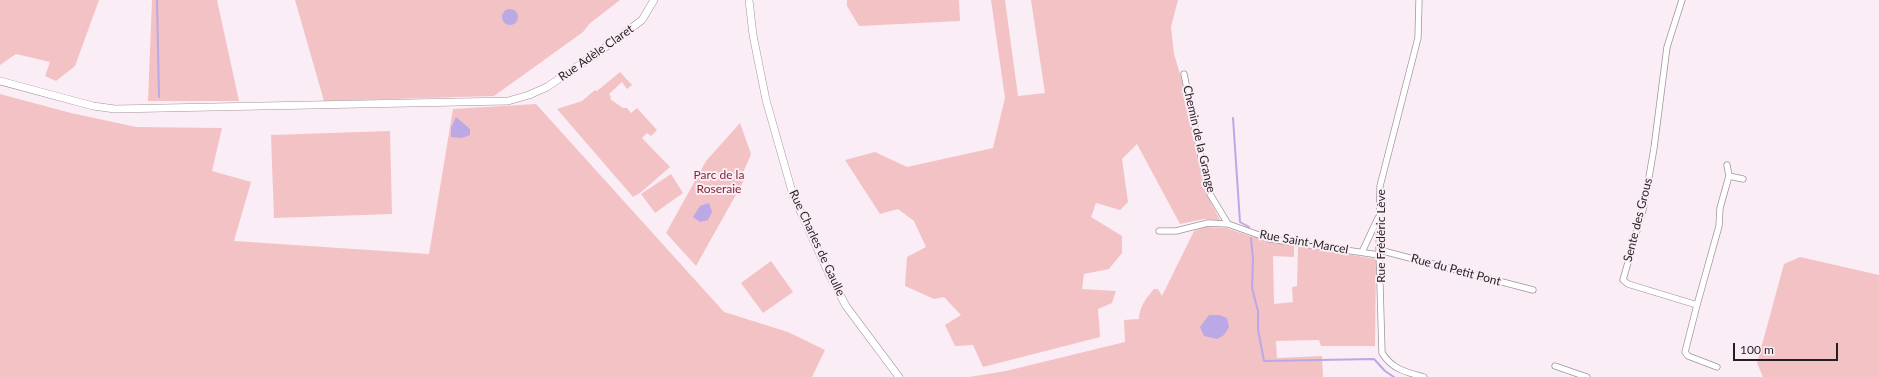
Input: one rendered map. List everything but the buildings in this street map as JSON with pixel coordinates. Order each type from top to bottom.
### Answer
[{"type":"street","name":"Rue Adèle Claret","points":[[0,81],[93,106],[114,109],[508,101],[529,95],[548,87],[633,28],[642,20],[654,0]]},
{"type":"street","name":"Rue Charles de Gaulle","points":[[749,0],[753,35],[766,100],[793,195],[829,274],[846,306],[899,377]]},
{"type":"street","name":"Rue Frédéric Lève","points":[[1419,0],[1418,38],[1383,171],[1379,216],[1379,253],[1382,353],[1389,363],[1399,370],[1424,377]]},
{"type":"street","name":"Sente des Grous","points":[[1682,0],[1667,47],[1654,148],[1644,206],[1623,280],[1628,284],[1696,305]]},
{"type":"street","name":"Chemin de la Grange","points":[[1184,74],[1210,194],[1228,224]]},
{"type":"street","points":[[1717,367],[1688,356],[1685,352],[1696,305],[1719,226],[1720,208],[1729,176],[1727,165]]},
{"type":"street","points":[[1729,176],[1743,179]]},
{"type":"street","points":[[1362,252],[1379,216]]},
{"type":"street","name":"Rue Saint-Marcel","points":[[1159,231],[1176,231],[1208,223],[1228,224],[1270,239],[1379,253]]},
{"type":"street","name":"Rue du Petit Pont","points":[[1379,253],[1533,290]]},
{"type":"street","points":[[1555,366],[1578,375],[1588,377]]},
{"type":"green space","points":[[0,0],[99,0],[75,66],[56,81],[45,76],[50,62],[16,54],[0,65]]},
{"type":"green space","points":[[152,0],[217,0],[239,101],[148,101]]},
{"type":"green space","points":[[295,0],[620,0],[589,24],[583,32],[494,96],[324,101]]},
{"type":"green space","points":[[847,0],[959,0],[960,21],[859,26],[847,6]]},
{"type":"green space","points":[[991,0],[1005,0],[1018,96],[1045,93],[1031,0],[1178,0],[1171,27],[1174,54],[1183,84],[1202,181],[1208,197],[1220,220],[1204,219],[1180,224],[1137,144],[1122,159],[1128,202],[1120,210],[1096,203],[1091,217],[1122,236],[1122,253],[1109,269],[1084,274],[1082,289],[1116,291],[1112,303],[1098,309],[1100,337],[983,367],[973,345],[955,346],[945,325],[961,315],[944,297],[934,299],[905,286],[907,257],[926,247],[914,221],[898,209],[880,214],[845,160],[875,152],[907,167],[993,148],[1005,98]]},
{"type":"green space","points":[[620,72],[632,85],[627,89],[622,82],[609,94],[611,97],[610,99],[623,108],[627,108],[631,113],[637,108],[657,130],[651,136],[647,133],[642,138],[670,167],[640,193],[633,197],[557,109],[582,101]]},
{"type":"green space","points":[[0,94],[71,113],[136,127],[222,128],[212,171],[251,182],[234,241],[429,254],[453,109],[536,104],[724,312],[788,332],[825,350],[812,377],[0,377]]},
{"type":"green space","name":"Parc de la Roseraie","points":[[740,123],[751,154],[743,173],[743,182],[696,266],[666,233],[706,161]]},
{"type":"green space","points":[[390,131],[392,214],[274,218],[271,135]]},
{"type":"green space","points":[[671,174],[683,193],[655,213],[641,194]]},
{"type":"green space","points":[[1206,227],[1226,228],[1253,237],[1294,242],[1294,257],[1273,256],[1274,304],[1293,302],[1292,287],[1297,286],[1298,246],[1376,259],[1375,346],[1321,346],[1319,340],[1276,341],[1277,358],[1322,356],[1323,377],[969,377],[1006,371],[1125,342],[1124,320],[1139,319],[1142,306],[1154,289],[1158,289],[1162,296],[1194,231]]},
{"type":"green space","points":[[1800,257],[1879,275],[1879,377],[1763,377],[1757,363],[1784,264]]},
{"type":"green space","points":[[771,261],[793,292],[763,313],[741,283]]},
{"type":"shaded area","points":[[510,9],[516,11],[518,17],[516,23],[510,25],[504,23],[502,17],[504,11]]},
{"type":"shaded area","points":[[456,117],[470,129],[470,135],[462,138],[451,137],[451,128]]},
{"type":"shaded area","points":[[709,203],[712,212],[708,220],[700,222],[693,217],[700,206]]},
{"type":"shaded area","points":[[1209,315],[1219,315],[1227,318],[1229,327],[1224,335],[1217,339],[1204,336],[1200,327]]},
{"type":"waterway","points":[[157,0],[159,97]]},
{"type":"waterway","points":[[1233,118],[1240,222],[1249,227]]},
{"type":"waterway","points":[[1251,238],[1253,259],[1252,288],[1258,311],[1258,330],[1264,361],[1374,359],[1385,371],[1394,377]]}]
